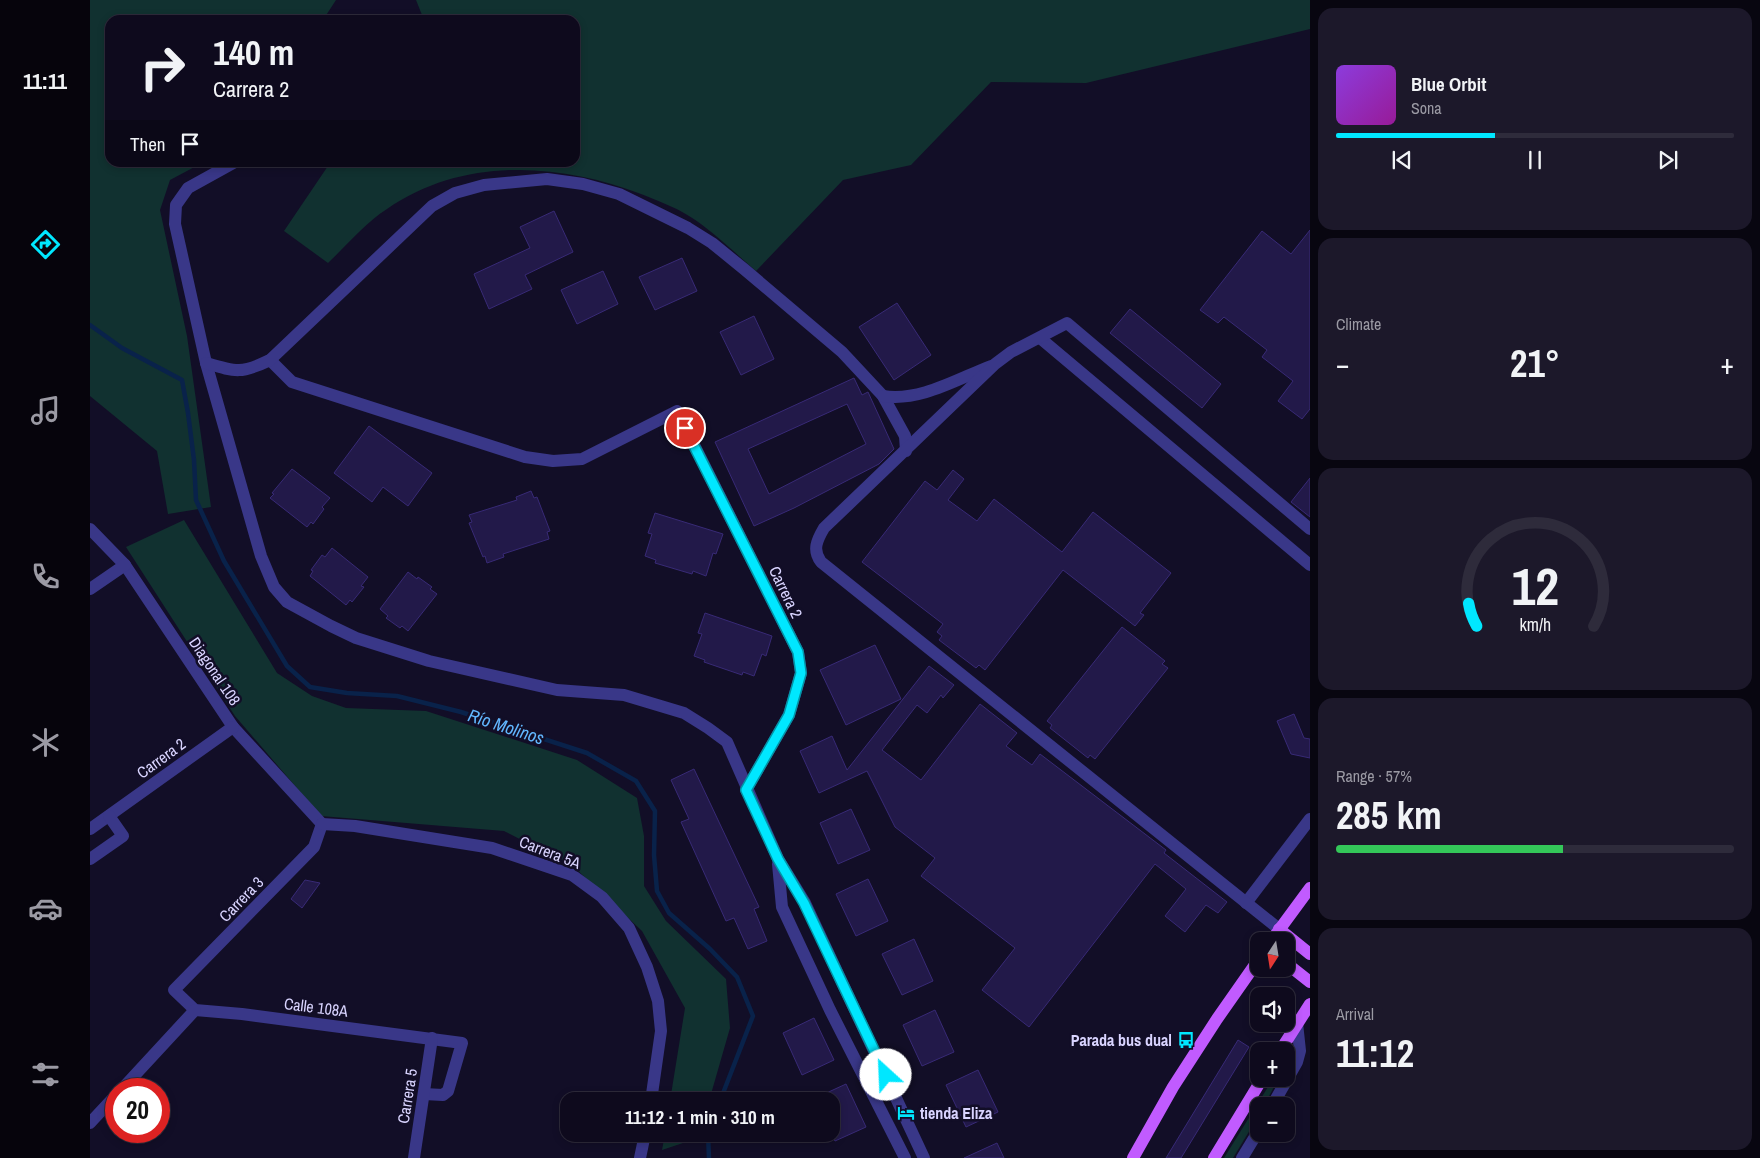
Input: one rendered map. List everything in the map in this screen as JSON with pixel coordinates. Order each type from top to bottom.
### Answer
[{"type":"main road","points":[[1277,932],[1310,888]]},
{"type":"main road","points":[[1279,929],[1310,954]]},
{"type":"main road","points":[[1295,970],[1310,982]]},
{"type":"main road","points":[[1133,1158],[1173,1088],[1220,1013],[1250,971]]},
{"type":"main road","points":[[1285,1042],[1310,1004]]},
{"type":"main road","points":[[1214,1158],[1257,1087]]},
{"type":"street","points":[[226,167],[188,188],[176,205],[176,232],[206,363],[261,556],[274,587],[287,602],[356,638],[429,661],[557,690],[624,695],[684,713],[727,742],[746,790],[778,859],[804,903],[924,1158]]},
{"type":"street","points":[[206,363],[230,370],[250,370],[270,360],[432,206],[456,193],[484,185],[546,178],[582,184],[619,194],[688,228],[712,243],[842,352],[883,396],[905,436],[906,451]]},
{"type":"street","points":[[1279,929],[821,562],[816,557],[815,549],[817,540],[824,528],[995,364],[1012,352],[1067,323],[1310,530]]},
{"type":"street","points":[[1040,338],[1310,565]]},
{"type":"street","name":"Carrera 2","points":[[270,360],[292,382],[525,457],[553,461],[582,459],[676,412],[798,652],[801,673],[789,715],[746,790]]},
{"type":"street","points":[[883,396],[896,398],[914,396],[995,364]]},
{"type":"street","name":"Diagonal 108","points":[[90,529],[125,565],[233,727],[322,824]]},
{"type":"street","points":[[90,589],[125,565]]},
{"type":"street","name":"Carrera 2","points":[[90,829],[233,727]]},
{"type":"street","points":[[90,859],[122,836],[109,816]]},
{"type":"street","points":[[1246,903],[1310,819]]},
{"type":"street","name":"Carrera 3","points":[[195,1010],[174,990],[314,847],[322,824]]},
{"type":"street","name":"Carrera 5A","points":[[322,824],[354,826],[492,848],[572,874],[602,898],[629,928],[647,967],[658,1001],[662,1030],[652,1092]]},
{"type":"street","points":[[778,859],[782,907],[830,1010],[905,1158]]},
{"type":"street","points":[[132,1078],[195,1010]]},
{"type":"street","name":"Calle 108A","points":[[195,1010],[242,1014],[462,1043],[448,1091],[443,1094],[424,1094]]},
{"type":"street","points":[[1277,1097],[1297,1062],[1300,1051],[1297,1023]]},
{"type":"street","name":"Carrera 5","points":[[414,1158],[432,1038]]},
{"type":"street","points":[[90,1123],[105,1107]]},
{"type":"street","points":[[640,1158],[643,1142]]},
{"type":"street","points":[[1242,1158],[1252,1142]]},
{"type":"green space","points":[[90,0],[336,0],[326,15],[105,15],[105,167],[194,167],[170,180],[160,210],[187,336],[211,507],[168,514],[157,451],[90,396]]},
{"type":"green space","points":[[416,0],[1310,0],[1310,29],[1086,83],[991,82],[911,165],[843,180],[756,271],[698,222],[659,201],[609,183],[577,176],[544,171],[511,170],[478,173],[447,180],[416,192],[371,221],[328,263],[284,231],[327,167],[580,167],[580,15],[422,15]]},
{"type":"green space","points":[[184,520],[277,673],[312,696],[346,708],[426,711],[577,760],[637,798],[644,836],[644,886],[666,921],[726,979],[730,1028],[712,1092],[671,1092],[685,1008],[642,931],[574,867],[504,831],[321,816],[235,716],[126,547]]},
{"type":"green space","points":[[1268,1087],[1274,1087],[1269,1097],[1262,1097]]},
{"type":"green space","points":[[1250,1116],[1250,1130],[1233,1158],[1224,1158]]},
{"type":"green space","points":[[664,1142],[686,1142],[662,1150]]},
{"type":"building","points":[[554,211],[573,252],[525,275],[532,289],[489,309],[474,274],[530,248],[520,227]]},
{"type":"building","points":[[1310,230],[1310,409],[1302,419],[1278,401],[1293,381],[1262,357],[1267,350],[1224,317],[1218,323],[1200,310],[1262,231],[1291,254]]},
{"type":"building","points":[[682,258],[697,291],[655,310],[639,277]]},
{"type":"building","points":[[603,271],[618,304],[577,324],[561,290]]},
{"type":"building","points":[[897,303],[931,355],[894,380],[859,327]]},
{"type":"building","points":[[1130,309],[1221,384],[1202,408],[1110,333]]},
{"type":"building","points":[[754,316],[774,359],[741,375],[720,332]]},
{"type":"building","points":[[854,378],[862,395],[868,392],[894,449],[879,464],[794,508],[754,526],[715,442]],"holes":[[[847,404],[866,444],[769,494],[748,449]]]},
{"type":"building","points":[[369,426],[432,473],[408,506],[383,487],[372,502],[334,473]]},
{"type":"building","points":[[292,469],[330,498],[322,507],[324,509],[313,524],[311,522],[307,527],[270,498]]},
{"type":"building","points":[[953,470],[964,479],[948,500],[977,521],[994,499],[1062,552],[1093,512],[1171,573],[1140,613],[1144,615],[1135,626],[1063,570],[985,670],[979,665],[976,668],[939,640],[942,636],[937,632],[943,624],[862,562],[925,481],[937,490]]},
{"type":"building","points":[[1310,478],[1310,517],[1291,502]]},
{"type":"building","points":[[531,491],[534,498],[537,497],[550,531],[547,532],[549,539],[503,554],[504,557],[487,563],[469,523],[472,522],[469,515],[517,500],[516,497]]},
{"type":"building","points":[[655,513],[723,534],[716,554],[713,553],[706,576],[693,571],[692,574],[655,563],[656,560],[645,556],[652,534],[648,533]]},
{"type":"building","points":[[332,548],[368,577],[361,586],[364,587],[352,602],[350,600],[346,605],[310,576],[313,571],[311,570],[322,555],[325,557]]},
{"type":"building","points":[[408,572],[432,587],[430,589],[437,594],[408,631],[386,618],[388,616],[380,609]]},
{"type":"building","points":[[705,613],[772,636],[766,656],[762,654],[754,676],[743,672],[742,675],[704,662],[705,660],[694,656],[702,634],[698,633]]},
{"type":"building","points":[[1122,627],[1165,661],[1162,664],[1168,668],[1095,759],[1090,755],[1088,758],[1050,728],[1052,725],[1047,721]]},
{"type":"building","points":[[875,645],[901,699],[846,725],[820,670]]},
{"type":"building","points":[[929,666],[954,685],[943,698],[941,695],[927,713],[917,705],[882,750],[921,780],[980,704],[1017,733],[1006,746],[1032,765],[1040,754],[1166,850],[1164,853],[1227,902],[1218,913],[1206,905],[1185,932],[1165,916],[1186,889],[1155,864],[1029,1027],[982,990],[1015,948],[921,876],[935,858],[895,827],[867,771],[819,793],[800,751],[832,736],[847,770]]},
{"type":"building","points":[[1294,714],[1304,738],[1310,739],[1310,758],[1291,754],[1277,721]]},
{"type":"building","points":[[694,769],[759,907],[754,909],[767,941],[748,949],[734,918],[726,921],[681,822],[689,819],[671,780]]},
{"type":"building","points":[[851,809],[870,850],[838,864],[820,823]]},
{"type":"building","points":[[868,879],[888,921],[856,936],[836,894]]},
{"type":"building","points":[[305,880],[320,883],[302,908],[291,899]]},
{"type":"building","points":[[914,939],[933,981],[902,995],[882,954]]},
{"type":"building","points":[[935,1010],[954,1052],[922,1066],[903,1025]]},
{"type":"building","points":[[814,1018],[834,1060],[802,1075],[783,1033]]},
{"type":"building","points":[[1238,1040],[1249,1047],[1181,1158],[1166,1158]]},
{"type":"building","points":[[978,1070],[998,1112],[966,1127],[946,1085]]},
{"type":"building","points":[[846,1084],[866,1127],[840,1139],[840,1092],[829,1092]]},
{"type":"building","points":[[997,1143],[1004,1158],[964,1158]]},
{"type":"waterway","name":"Río Molinos","points":[[90,325],[122,348],[182,380],[194,460],[196,500],[224,561],[287,666],[310,687],[347,693],[397,696],[461,712],[587,753],[636,781],[655,811],[654,855],[657,891],[669,913],[710,949],[737,977],[753,1016],[723,1092]]},
{"type":"waterway","name":"Río Molinos","points":[[708,1142],[709,1158]]},
{"type":"place","name":"Parada bus dual","points":[[1186,1040]]},
{"type":"place","name":"tienda Eliza","points":[[906,1113]]},
{"type":"route","points":[[685,428],[798,652],[801,673],[789,715],[746,790],[778,859],[804,903],[886,1075]]}]
